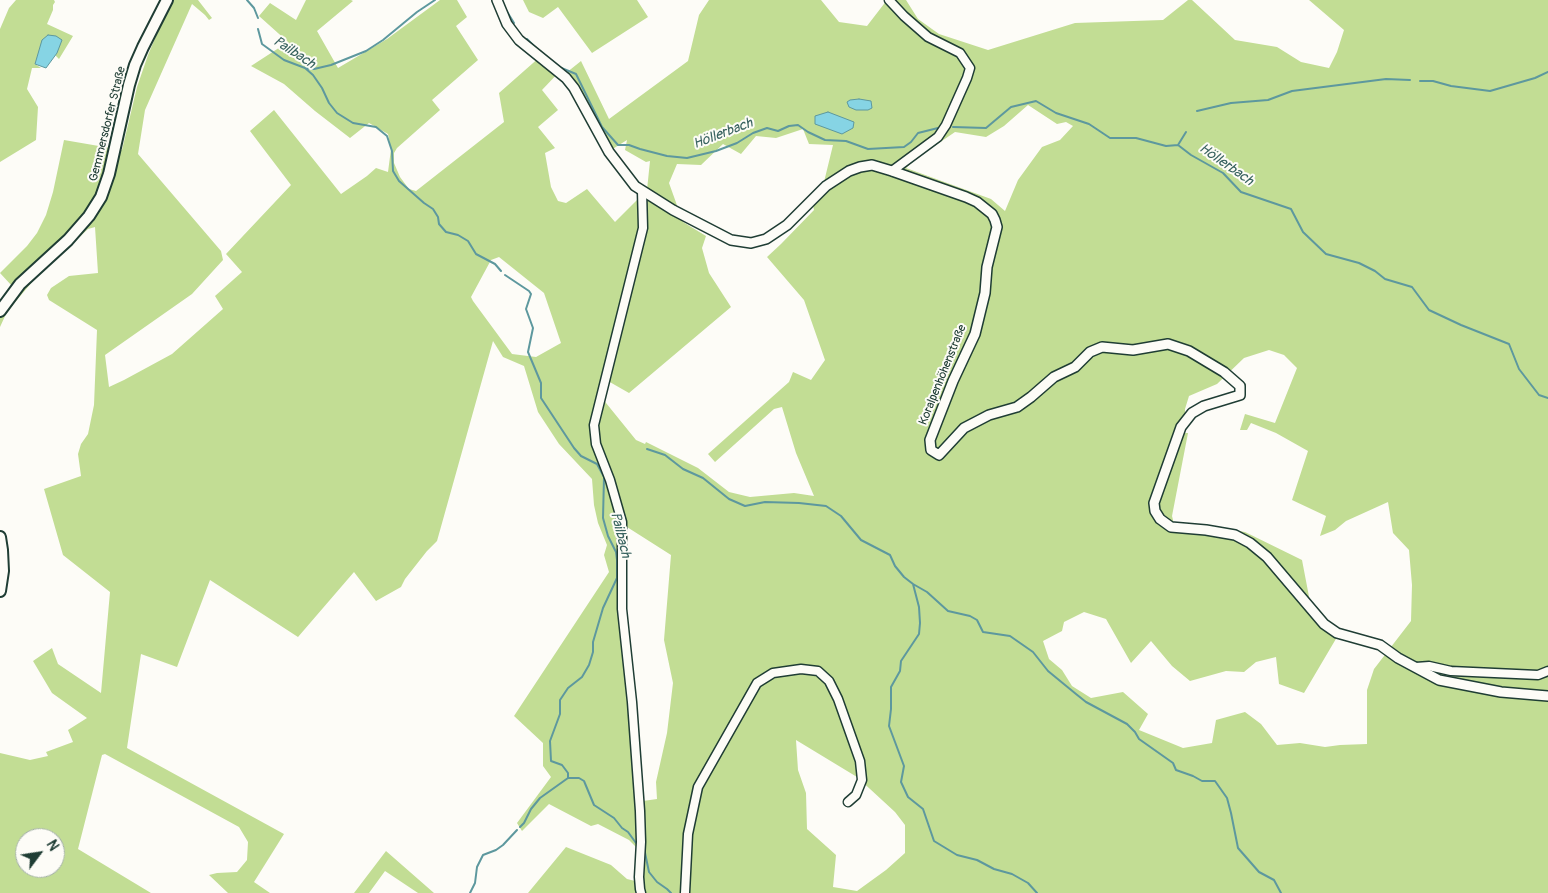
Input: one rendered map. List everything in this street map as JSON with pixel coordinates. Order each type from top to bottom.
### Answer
[{"type":"main road","name":"Gemmersdorfer Straße","points":[[0,311],[20,284],[68,240],[89,216],[101,197],[109,174],[135,65],[167,0]]},
{"type":"main road","points":[[0,537],[3,571],[0,591]]},
{"type":"street","name":"Koralpenhöhenstraße","points":[[497,0],[507,24],[519,40],[566,78],[574,88],[610,152],[629,179],[642,191],[673,210],[731,240],[751,243],[766,240],[781,231],[826,186],[849,171],[872,165],[892,170],[978,202],[992,214],[997,227],[987,267],[985,293],[975,334],[953,381],[930,440],[931,450],[939,454],[964,428],[989,415],[1016,407],[1054,377],[1075,367],[1090,352],[1102,347],[1133,350],[1168,344],[1189,351],[1224,372],[1240,386],[1240,395],[1204,406],[1192,414],[1181,427],[1154,503],[1155,511],[1160,519],[1171,527],[1235,535],[1250,543],[1267,557],[1324,624],[1337,633],[1380,645],[1398,658],[1439,680],[1501,692],[1548,696]]},
{"type":"street","points":[[889,0],[928,37],[960,53],[970,68],[950,118],[938,137],[892,170]]},
{"type":"street","points":[[642,191],[643,228],[594,425],[596,444],[610,480],[622,522],[622,609],[639,792],[641,842],[639,877],[642,893]]},
{"type":"street","points":[[1416,667],[1429,666],[1451,671],[1538,675],[1548,671]]},
{"type":"street","points":[[685,893],[688,834],[698,786],[757,683],[773,673],[801,669],[818,670],[829,681],[838,699],[860,761],[862,780],[856,795],[848,802]]},
{"type":"green space","points":[[16,0],[54,0],[53,10],[47,24],[73,36],[59,59],[55,55],[57,53],[39,53],[35,64],[41,68],[32,68],[27,89],[38,107],[36,140],[0,162],[0,29],[9,8]]},
{"type":"green space","points":[[174,0],[198,0],[212,18],[209,20],[192,4],[145,110],[138,154],[221,251],[223,260],[192,294],[105,355],[109,387],[172,354],[223,309],[215,296],[242,272],[226,254],[291,185],[250,131],[274,110],[341,194],[376,168],[388,172],[391,149],[388,134],[369,123],[350,138],[284,84],[251,66],[288,42],[259,16],[270,3],[296,20],[306,0],[353,1],[317,31],[338,68],[387,39],[440,0],[457,0],[467,17],[456,26],[478,60],[432,100],[440,110],[397,148],[394,153],[394,163],[400,177],[409,189],[416,191],[504,122],[499,93],[541,56],[561,70],[542,90],[558,110],[538,127],[555,148],[545,153],[551,187],[558,201],[566,203],[587,189],[615,222],[647,190],[650,161],[646,162],[625,150],[627,140],[611,150],[566,73],[581,61],[609,119],[688,61],[699,15],[709,0],[821,0],[839,22],[867,26],[887,0],[906,0],[918,19],[939,34],[988,50],[1075,23],[1163,20],[1188,0],[1192,0],[1235,40],[1277,47],[1301,62],[1329,68],[1337,52],[1344,30],[1309,0],[1548,0],[1548,893],[528,893],[566,847],[611,865],[627,879],[635,881],[637,848],[629,840],[598,824],[591,826],[549,804],[522,831],[517,823],[551,777],[543,766],[543,743],[514,716],[609,572],[604,555],[607,545],[598,523],[594,505],[592,479],[559,444],[538,412],[524,366],[503,357],[493,341],[437,541],[405,579],[401,587],[376,601],[354,572],[298,637],[210,580],[177,667],[141,654],[127,748],[284,834],[254,882],[270,893],[228,893],[209,875],[237,872],[247,860],[248,842],[239,827],[105,754],[102,755],[78,849],[151,893],[0,893],[0,753],[30,760],[48,756],[46,752],[73,742],[68,730],[87,718],[52,693],[33,661],[52,648],[58,664],[101,693],[110,592],[63,555],[44,489],[81,476],[78,454],[81,444],[88,434],[94,405],[97,330],[49,300],[47,295],[51,288],[69,276],[98,273],[95,227],[88,229],[33,281],[6,314],[0,327],[0,305],[12,286],[0,273],[27,246],[37,233],[46,215],[64,140],[122,150],[137,87],[148,55]],"holes":[[[1028,105],[1057,124],[1066,122],[1073,126],[1060,140],[1042,147],[1018,180],[1005,211],[991,199],[906,168],[917,158],[955,132],[986,137],[1004,126]],[[803,129],[809,144],[833,145],[824,182],[811,195],[814,210],[767,257],[804,300],[825,360],[811,380],[793,372],[789,382],[708,454],[715,462],[774,409],[782,407],[796,453],[814,496],[794,493],[750,497],[729,492],[698,468],[646,442],[645,444],[636,440],[602,398],[608,381],[629,393],[731,307],[709,273],[702,248],[706,236],[683,222],[669,183],[677,164],[701,165],[723,144],[741,154],[756,136],[776,138]],[[499,257],[544,293],[561,343],[536,357],[512,354],[471,297],[491,260]],[[1269,350],[1284,355],[1297,368],[1275,423],[1245,414],[1240,430],[1247,430],[1251,423],[1276,433],[1308,451],[1292,500],[1326,516],[1320,536],[1335,530],[1346,521],[1388,502],[1393,533],[1409,550],[1412,585],[1411,621],[1374,669],[1367,690],[1367,744],[1325,747],[1300,743],[1277,745],[1261,724],[1245,712],[1216,720],[1212,743],[1183,748],[1139,730],[1148,714],[1123,692],[1091,698],[1072,686],[1062,670],[1049,659],[1043,641],[1062,631],[1064,622],[1084,612],[1106,619],[1131,663],[1151,641],[1172,666],[1190,681],[1226,671],[1244,672],[1256,662],[1276,657],[1279,684],[1304,693],[1340,632],[1311,607],[1302,560],[1245,532],[1216,527],[1174,524],[1172,516],[1188,433],[1185,433],[1185,409],[1189,396],[1217,384],[1244,358]],[[627,527],[671,555],[664,640],[673,683],[667,733],[656,782],[657,799],[643,801],[627,628]],[[796,740],[857,777],[895,812],[905,825],[905,853],[886,870],[857,891],[833,887],[836,855],[807,829],[806,793],[798,770]]]},
{"type":"green space","points":[[523,0],[637,0],[648,17],[592,53],[558,7],[543,18],[529,12]]},
{"type":"green space","points":[[386,851],[434,893],[418,893],[385,871],[369,893],[354,893]]},
{"type":"water","points":[[48,35],[56,36],[62,40],[57,53],[46,68],[35,64],[42,40]]},
{"type":"water","points":[[859,99],[871,101],[872,108],[856,110],[849,107],[847,102]]},
{"type":"water","points":[[828,112],[854,122],[853,128],[842,134],[815,124],[815,116]]},
{"type":"waterway","name":"Pailbach","points":[[247,0],[254,8],[258,18]]},
{"type":"waterway","name":"Höllerbach","points":[[305,68],[314,69],[331,65],[366,51],[435,0]]},
{"type":"waterway","name":"Höllerbach","points":[[506,10],[514,23]]},
{"type":"waterway","name":"Pailbach","points":[[258,29],[262,44],[284,60],[305,68],[313,75],[337,113],[353,123],[376,127],[387,136],[392,151],[393,171],[399,181],[433,209],[438,217],[439,224],[446,232],[458,235],[468,241],[476,254],[495,264],[501,271]]},
{"type":"waterway","name":"Höllerbach","points":[[527,39],[536,48]]},
{"type":"waterway","name":"Höllerbach","points":[[559,67],[576,74],[602,127],[618,145],[629,145],[667,156],[687,158],[716,151],[767,128],[778,131],[789,126],[798,125],[825,140],[846,141],[868,149],[904,147],[918,133],[938,128]]},
{"type":"waterway","points":[[1420,81],[1433,81],[1451,86],[1490,91],[1535,78],[1548,72]]},
{"type":"waterway","points":[[1197,111],[1231,103],[1268,100],[1292,91],[1386,79],[1410,80]]},
{"type":"waterway","name":"Höllerbach","points":[[953,127],[986,128],[1011,107],[1036,101],[1056,113],[1089,124],[1110,138],[1136,138],[1166,146],[1178,145],[1191,155],[1223,173],[1241,192],[1291,209],[1303,232],[1326,254],[1359,263],[1375,271],[1385,279],[1412,287],[1429,310],[1509,344],[1519,369],[1539,395],[1548,398]]},
{"type":"waterway","points":[[1178,145],[1186,132]]},
{"type":"waterway","name":"Pailbach","points":[[505,275],[531,294],[526,309],[533,328],[528,352],[541,383],[541,398],[574,448],[581,456],[597,464],[604,477],[603,518],[608,536],[616,552],[617,578],[603,608],[593,642],[593,652],[589,665],[582,677],[568,688],[560,700],[560,714],[550,741],[551,761],[562,765],[568,773],[568,778]]},
{"type":"waterway","points":[[647,449],[665,455],[683,469],[703,478],[729,499],[745,506],[765,502],[799,503],[826,506],[841,516],[861,540],[890,555],[895,566],[904,577],[927,592],[948,611],[970,616],[977,620],[983,632],[1010,636],[1033,652],[1048,671],[1086,702],[1127,724],[1139,739],[1173,763],[1176,770],[1202,781],[1215,781],[1227,798],[1238,848],[1259,872],[1274,880],[1281,893]]},
{"type":"waterway","points":[[913,584],[919,607],[919,634],[901,661],[900,671],[891,687],[889,726],[904,766],[901,782],[908,797],[923,809],[934,841],[957,855],[977,860],[994,869],[1012,874],[1028,883],[1037,893]]},
{"type":"waterway","points":[[568,778],[579,778],[584,781],[594,805],[614,818],[636,843]]},
{"type":"waterway","name":"Pailbach","points":[[520,827],[540,798],[568,778]]},
{"type":"waterway","name":"Pailbach","points":[[470,893],[475,883],[477,867],[483,855],[503,845],[517,830]]},
{"type":"waterway","points":[[644,848],[649,872],[657,882],[671,893]]}]
